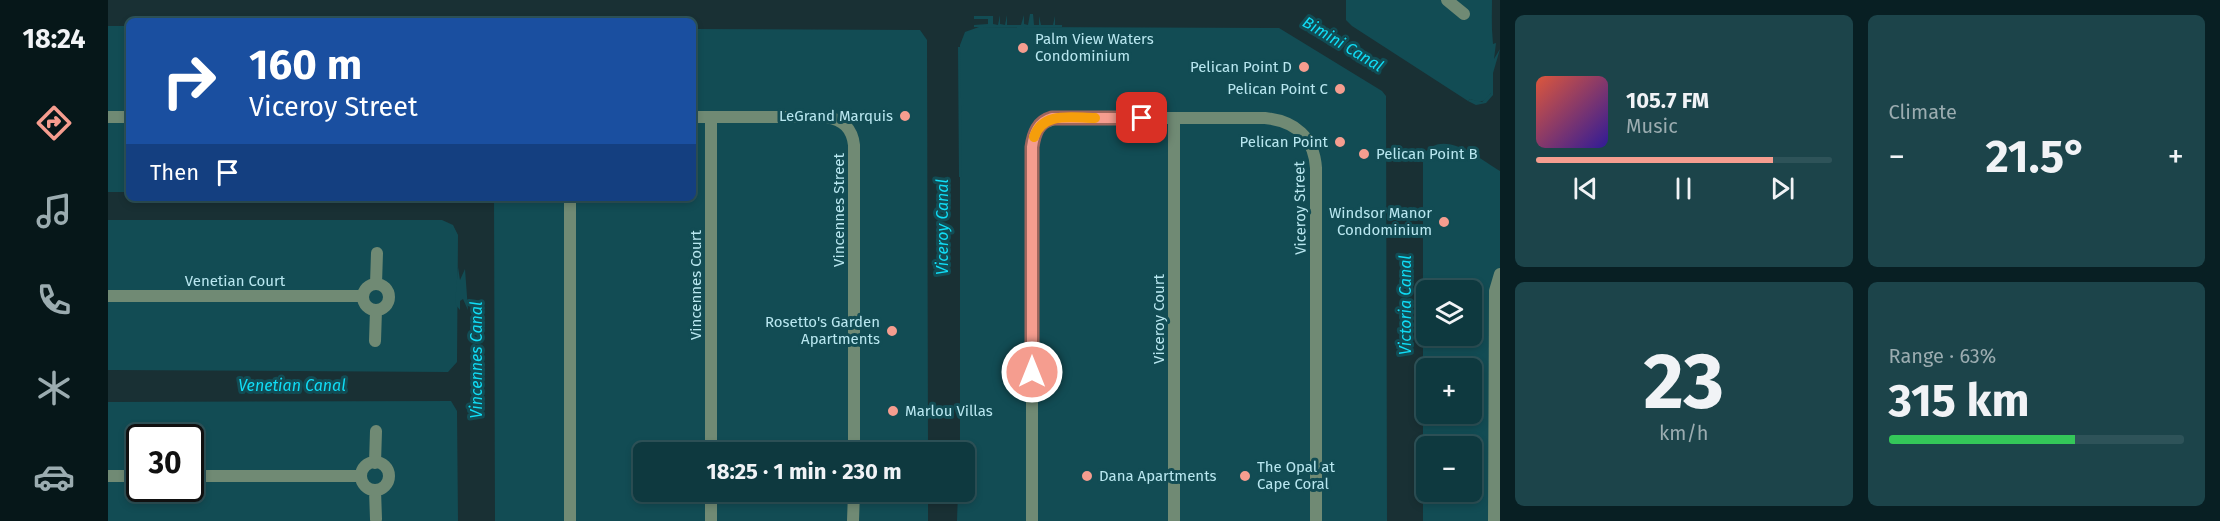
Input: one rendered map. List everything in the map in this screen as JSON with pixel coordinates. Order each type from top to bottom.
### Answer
[{"type":"street","points":[[1447,0],[1464,14]]},
{"type":"street","points":[[108,117],[126,117]]},
{"type":"street","name":"Vincennes Street","points":[[696,117],[827,117],[841,121],[851,131],[854,145],[854,442]]},
{"type":"street","name":"Vincennes Court","points":[[711,118],[711,442]]},
{"type":"street","name":"Viceroy Street","points":[[1032,521],[1034,136],[1041,124],[1052,118],[1281,120],[1299,129],[1312,145],[1316,168],[1316,521]]},
{"type":"street","name":"Viceroy Court","points":[[1173,118],[1174,521]]},
{"type":"street","points":[[570,201],[570,521]]},
{"type":"street","points":[[376,284],[377,253]]},
{"type":"street","points":[[1494,521],[1495,291],[1500,274]]},
{"type":"street","points":[[376,284],[387,290],[389,299],[385,307],[376,310],[368,308],[363,296],[367,287],[376,284]]},
{"type":"street","name":"Venetian Court","points":[[108,296],[363,296]]},
{"type":"street","points":[[375,341],[376,310]]},
{"type":"street","points":[[375,462],[376,431]]},
{"type":"street","points":[[375,462],[387,468],[389,476],[387,485],[375,490],[364,485],[361,476],[367,465],[375,462]]},
{"type":"street","points":[[108,476],[126,476]]},
{"type":"street","points":[[204,476],[361,476]]},
{"type":"street","points":[[375,490],[376,519]]},
{"type":"street","points":[[711,502],[711,521]]},
{"type":"street","points":[[854,502],[854,521]]},
{"type":"water","points":[[108,0],[1346,0],[1346,20],[1352,26],[1468,101],[1470,99],[1479,102],[1486,100],[1491,93],[1492,0],[1500,0],[1500,171],[1472,153],[1451,145],[1441,144],[1431,147],[1423,155],[1423,280],[1416,280],[1416,346],[1423,346],[1423,358],[1416,358],[1416,424],[1423,424],[1423,436],[1416,436],[1416,502],[1423,502],[1423,521],[1387,521],[1386,96],[1382,91],[1279,28],[979,27],[965,32],[960,45],[960,442],[928,442],[927,40],[920,30],[696,29],[696,18],[126,18],[126,26],[108,26]]},
{"type":"water","points":[[108,192],[126,192],[126,201],[494,201],[495,521],[458,521],[457,411],[451,401],[108,402],[108,370],[448,372],[457,362],[458,235],[453,225],[442,220],[108,220]]},
{"type":"water","points":[[928,502],[958,502],[957,521],[928,521]]},
{"type":"pier","name":"Palm View Waters Condominium","points":[[1030,14],[1033,14],[1034,25],[1039,25],[1039,16],[1041,25],[1053,25],[1055,16],[1055,25],[1062,25],[1062,27],[974,27],[974,25],[988,24],[988,19],[974,19],[974,16],[993,16],[993,24],[998,25],[1000,15],[1000,24],[1005,25],[1007,15],[1007,25],[1021,25],[1024,15],[1024,24],[1028,25]]},
{"type":"pier","points":[[1491,15],[1493,44],[1496,43],[1494,59],[1500,49],[1493,73],[1493,95],[1486,103],[1476,105],[1468,101],[1470,99],[1482,102],[1491,93]]},
{"type":"pier","points":[[958,47],[960,47],[961,98],[964,99],[964,105],[961,106],[962,177],[959,177]]},
{"type":"pier","points":[[458,267],[460,280],[465,269],[468,310],[463,299],[460,301],[460,310],[455,304]]},
{"type":"slow traffic","points":[[1034,137],[1041,124],[1047,119],[1095,118]]},
{"type":"place","name":"Palm View Waters Condominium","points":[[1023,48]]},
{"type":"place","name":"Pelican Point D","points":[[1304,67]]},
{"type":"place","name":"Pelican Point C","points":[[1340,89]]},
{"type":"place","name":"LeGrand Marquis","points":[[905,116]]},
{"type":"place","name":"Pelican Point","points":[[1340,142]]},
{"type":"place","name":"Pelican Point B","points":[[1364,154]]},
{"type":"place","name":"Windsor Manor Condominium","points":[[1444,222]]},
{"type":"place","name":"Rosetto's Garden Apartments","points":[[892,331]]},
{"type":"place","name":"Marlou Villas","points":[[893,411]]},
{"type":"place","name":"Dana Apartments","points":[[1087,476]]},
{"type":"place","name":"The Opal at Cape Coral","points":[[1245,476]]},
{"type":"route","points":[[1032,372],[1032,147],[1036,131],[1047,119],[1052,118],[1142,118]]},
{"type":"water label","name":"Bimini Canal","points":[[1343,44]]},
{"type":"water label","name":"Viceroy Canal","points":[[942,227]]},
{"type":"water label","name":"Victoria Canal","points":[[1405,305]]},
{"type":"water label","name":"Vincennes Canal","points":[[476,360]]},
{"type":"water label","name":"Venetian Canal","points":[[292,385]]}]
